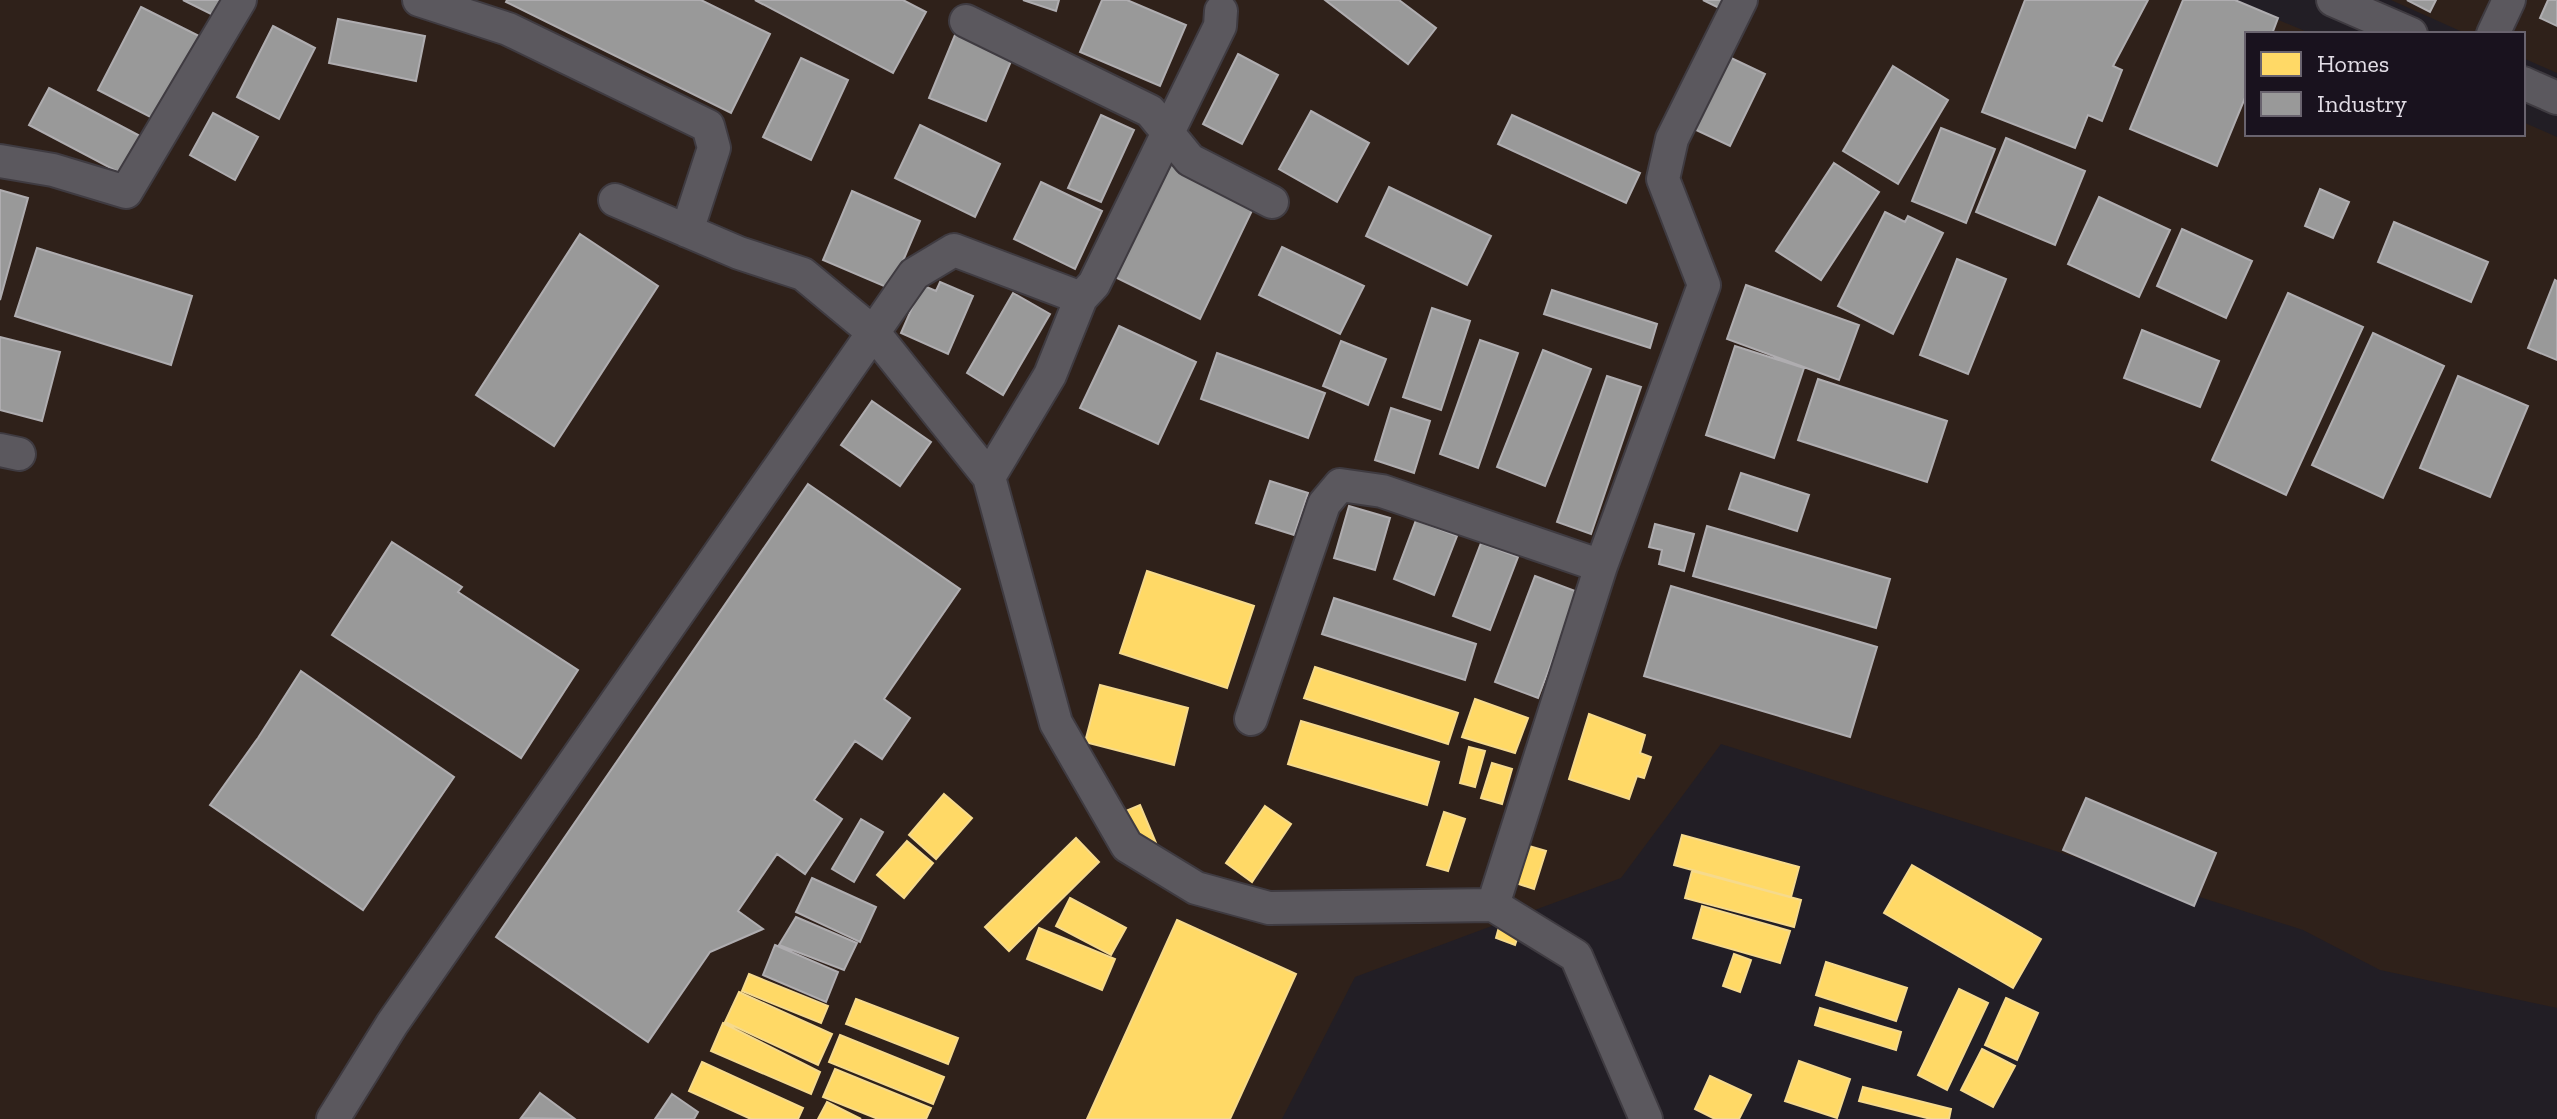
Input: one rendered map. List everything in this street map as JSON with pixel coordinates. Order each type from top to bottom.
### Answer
[{"type":"street","points":[[0,161],[53,170],[126,192],[240,0]]},
{"type":"street","points":[[419,0],[508,29],[708,126],[714,148],[687,231]]},
{"type":"street","points":[[1493,905],[1601,566],[1704,285],[1663,179],[1672,139],[1741,0]]},
{"type":"street","points":[[2333,0],[2406,32]]},
{"type":"street","points":[[2494,32],[2509,0]]},
{"type":"street","points":[[989,477],[1050,375],[1081,298],[1094,284],[1220,26],[1222,4]]},
{"type":"street","points":[[966,21],[1150,111],[1190,160],[1272,202]]},
{"type":"street","points":[[2525,84],[2557,98]]},
{"type":"street","points":[[615,200],[739,253],[803,274],[874,333],[989,477],[1056,723],[1127,846],[1196,888],[1269,908],[1493,905],[1576,956],[1646,1119]]},
{"type":"street","points":[[333,1119],[392,1024],[914,274],[954,250],[1081,298]]},
{"type":"street","points":[[1251,719],[1324,504],[1340,485],[1382,491],[1601,566]]},
{"type":"shaded area","points":[[0,0],[2231,0],[2307,32],[2245,32],[2245,136],[2525,136],[2525,123],[2557,137],[2557,1008],[2380,970],[2303,930],[1721,744],[1621,878],[1355,977],[1282,1119],[0,1119]]},
{"type":"shaded area","points":[[2391,0],[2557,0],[2557,73],[2525,59],[2525,32],[2463,32]]},
{"type":"building: Homes","points":[[1147,571],[1254,606],[1227,688],[1120,653]]},
{"type":"building: Homes","points":[[1315,667],[1458,713],[1448,744],[1304,698]]},
{"type":"building: Homes","points":[[1100,685],[1188,708],[1174,765],[1085,742]]},
{"type":"building: Homes","points":[[1475,699],[1528,718],[1515,753],[1462,737]]},
{"type":"building: Homes","points":[[1589,714],[1645,735],[1640,753],[1651,757],[1644,778],[1637,776],[1629,799],[1569,779]]},
{"type":"building: Homes","points":[[1301,721],[1439,762],[1427,805],[1288,764]]},
{"type":"building: Homes","points":[[1469,747],[1485,751],[1475,787],[1460,783]]},
{"type":"building: Homes","points":[[1492,763],[1512,769],[1502,804],[1481,798]]},
{"type":"building: Homes","points":[[944,794],[972,818],[936,859],[909,835]]},
{"type":"building: Homes","points":[[1140,805],[1156,843],[1138,851],[1121,813]]},
{"type":"building: Homes","points":[[1265,806],[1291,824],[1252,882],[1226,863]]},
{"type":"building: Homes","points":[[1444,812],[1465,819],[1448,871],[1427,865]]},
{"type":"building: Homes","points":[[1682,835],[1799,867],[1791,897],[1674,865]]},
{"type":"building: Homes","points":[[1076,838],[1099,862],[1009,951],[985,927]]},
{"type":"building: Homes","points":[[907,841],[933,863],[904,898],[877,875]]},
{"type":"building: Homes","points":[[1522,844],[1546,851],[1534,889],[1510,881]]},
{"type":"building: Homes","points":[[1912,865],[2041,939],[2013,988],[1884,913]]},
{"type":"building: Homes","points":[[1692,871],[1801,900],[1794,927],[1685,898]]},
{"type":"building: Homes","points":[[1070,898],[1126,928],[1111,955],[1056,926]]},
{"type":"building: Homes","points":[[1702,906],[1790,931],[1780,963],[1693,938]]},
{"type":"building: Homes","points":[[1177,920],[1296,974],[1230,1119],[1087,1119]]},
{"type":"building: Homes","points":[[1499,927],[1519,933],[1515,945],[1496,938]]},
{"type":"building: Homes","points":[[1039,928],[1115,959],[1102,990],[1027,959]]},
{"type":"building: Homes","points":[[1734,954],[1751,960],[1740,992],[1723,986]]},
{"type":"building: Homes","points":[[1826,962],[1907,988],[1896,1021],[1816,995]]},
{"type":"building: Homes","points":[[749,974],[828,1006],[821,1023],[742,991]]},
{"type":"building: Homes","points":[[1959,989],[1988,1003],[1947,1090],[1918,1075]]},
{"type":"building: Homes","points":[[739,992],[832,1034],[818,1065],[725,1022]]},
{"type":"building: Homes","points":[[2006,998],[2038,1013],[2017,1060],[1985,1045]]},
{"type":"building: Homes","points":[[856,999],[958,1038],[948,1064],[846,1024]]},
{"type":"building: Homes","points":[[1820,1008],[1901,1032],[1896,1050],[1815,1025]]},
{"type":"building: Homes","points":[[723,1023],[820,1072],[811,1094],[711,1051]]},
{"type":"building: Homes","points":[[840,1035],[944,1077],[933,1104],[829,1062]]},
{"type":"building: Homes","points":[[1982,1049],[2015,1066],[1993,1107],[1961,1090]]},
{"type":"building: Homes","points":[[1799,1061],[1850,1079],[1837,1118],[1785,1101]]},
{"type":"building: Homes","points":[[702,1062],[803,1108],[798,1119],[751,1119],[689,1091]]},
{"type":"building: Homes","points":[[835,1069],[931,1108],[926,1119],[878,1119],[823,1097]]},
{"type":"building: Homes","points":[[1710,1076],[1751,1095],[1739,1119],[1715,1119],[1695,1109]]},
{"type":"building: Homes","points":[[1863,1087],[1951,1109],[1949,1119],[1931,1119],[1859,1101]]},
{"type":"building: Homes","points":[[827,1102],[861,1119],[818,1119]]},
{"type":"building: Industry","points":[[183,0],[231,0],[221,19]]},
{"type":"building: Industry","points":[[507,0],[701,0],[770,34],[731,113]]},
{"type":"building: Industry","points":[[755,0],[903,0],[926,12],[893,73]]},
{"type":"building: Industry","points":[[1023,0],[1059,0],[1056,11]]},
{"type":"building: Industry","points":[[1102,0],[1127,0],[1186,25],[1160,86],[1080,52]]},
{"type":"building: Industry","points":[[1325,0],[1399,0],[1436,28],[1408,64]]},
{"type":"building: Industry","points":[[1703,0],[1725,0],[1721,9]]},
{"type":"building: Industry","points":[[2025,0],[2148,0],[2113,66],[2122,70],[2102,121],[2088,115],[2075,148],[1982,112]]},
{"type":"building: Industry","points":[[2183,0],[2235,0],[2278,18],[2273,32],[2245,32],[2245,98],[2217,166],[2130,129]]},
{"type":"building: Industry","points":[[2407,0],[2436,0],[2430,12]]},
{"type":"building: Industry","points":[[2548,0],[2557,0],[2557,26],[2540,18]]},
{"type":"building: Industry","points":[[141,7],[205,39],[162,123],[98,90]]},
{"type":"building: Industry","points":[[338,19],[425,36],[416,81],[329,63]]},
{"type":"building: Industry","points":[[273,26],[315,48],[279,119],[237,97]]},
{"type":"building: Industry","points":[[957,30],[1014,54],[986,121],[929,98]]},
{"type":"building: Industry","points":[[1238,54],[1278,75],[1242,144],[1203,124]]},
{"type":"building: Industry","points":[[1729,57],[1765,74],[1730,146],[1694,129]]},
{"type":"building: Industry","points":[[801,58],[848,80],[811,160],[763,137]]},
{"type":"building: Industry","points":[[1893,66],[1948,100],[1898,184],[1843,151]]},
{"type":"building: Industry","points":[[49,88],[140,136],[120,173],[29,125]]},
{"type":"building: Industry","points":[[1311,111],[1369,143],[1337,202],[1279,169]]},
{"type":"building: Industry","points":[[213,113],[258,137],[235,180],[190,155]]},
{"type":"building: Industry","points":[[1101,115],[1134,130],[1101,202],[1068,188]]},
{"type":"building: Industry","points":[[1512,115],[1640,173],[1626,203],[1498,144]]},
{"type":"building: Industry","points":[[920,125],[1000,164],[975,217],[895,178]]},
{"type":"building: Industry","points":[[1941,128],[1995,149],[1966,223],[1912,201]]},
{"type":"building: Industry","points":[[2006,138],[2085,171],[2055,245],[1976,212]]},
{"type":"building: Industry","points":[[1169,153],[1259,196],[1200,319],[1111,275]]},
{"type":"building: Industry","points":[[1834,163],[1879,192],[1821,280],[1776,251]]},
{"type":"building: Industry","points":[[1041,182],[1102,211],[1075,269],[1014,239]]},
{"type":"building: Industry","points":[[1389,187],[1491,236],[1467,285],[1366,236]]},
{"type":"building: Industry","points":[[2320,189],[2349,202],[2333,238],[2305,226]]},
{"type":"building: Industry","points":[[0,190],[28,198],[0,300]]},
{"type":"building: Industry","points":[[852,191],[920,221],[891,289],[823,260]]},
{"type":"building: Industry","points":[[2099,197],[2170,230],[2139,297],[2068,264]]},
{"type":"building: Industry","points":[[1885,212],[1905,222],[1908,216],[1943,233],[1893,334],[1838,306]]},
{"type":"building: Industry","points":[[2394,222],[2488,262],[2471,302],[2378,262]]},
{"type":"building: Industry","points":[[2182,229],[2252,261],[2226,318],[2157,286]]},
{"type":"building: Industry","points":[[580,234],[658,286],[554,446],[476,395]]},
{"type":"building: Industry","points":[[1282,247],[1364,286],[1340,334],[1259,295]]},
{"type":"building: Industry","points":[[37,248],[192,296],[171,365],[15,316]]},
{"type":"building: Industry","points":[[1957,259],[2006,279],[1968,374],[1920,355]]},
{"type":"building: Industry","points":[[2557,281],[2557,360],[2528,348]]},
{"type":"building: Industry","points":[[940,282],[973,296],[948,354],[901,333],[922,285],[936,291]]},
{"type":"building: Industry","points":[[1746,285],[1859,325],[1839,380],[1727,339]]},
{"type":"building: Industry","points":[[1552,290],[1657,324],[1650,348],[1544,314]]},
{"type":"building: Industry","points":[[1013,293],[1050,314],[1003,395],[967,373]]},
{"type":"building: Industry","points":[[2288,293],[2363,327],[2286,495],[2212,460]]},
{"type":"building: Industry","points":[[1432,308],[1470,321],[1441,410],[1403,397]]},
{"type":"building: Industry","points":[[1119,326],[1196,362],[1158,444],[1080,408]]},
{"type":"building: Industry","points":[[2142,330],[2219,361],[2200,407],[2124,378]]},
{"type":"building: Industry","points":[[2373,333],[2444,366],[2383,498],[2312,465]]},
{"type":"building: Industry","points":[[0,337],[60,352],[42,421],[0,410]]},
{"type":"building: Industry","points":[[1480,340],[1518,353],[1478,468],[1440,454]]},
{"type":"building: Industry","points":[[1341,341],[1386,359],[1368,405],[1323,386]]},
{"type":"building: Industry","points":[[1735,346],[1804,368],[1774,458],[1706,435]]},
{"type":"building: Industry","points":[[1543,350],[1591,369],[1545,486],[1497,467]]},
{"type":"building: Industry","points":[[1217,353],[1325,393],[1308,438],[1201,399]]},
{"type":"building: Industry","points":[[1607,376],[1641,387],[1591,534],[1557,522]]},
{"type":"building: Industry","points":[[2458,376],[2528,406],[2490,497],[2420,468]]},
{"type":"building: Industry","points":[[1818,379],[1947,421],[1927,482],[1798,440]]},
{"type":"building: Industry","points":[[872,401],[931,442],[900,486],[841,445]]},
{"type":"building: Industry","points":[[1391,408],[1430,421],[1414,473],[1375,460]]},
{"type":"building: Industry","points":[[1741,473],[1809,495],[1797,531],[1729,509]]},
{"type":"building: Industry","points":[[1270,481],[1308,493],[1294,535],[1256,523]]},
{"type":"building: Industry","points":[[808,484],[960,589],[884,699],[910,718],[882,759],[855,741],[814,800],[842,819],[805,874],[777,854],[738,911],[763,929],[710,952],[648,1042],[496,937]]},
{"type":"building: Industry","points":[[1349,506],[1390,518],[1375,570],[1334,558]]},
{"type":"building: Industry","points":[[1416,520],[1457,536],[1434,595],[1394,579]]},
{"type":"building: Industry","points":[[1655,524],[1694,534],[1684,571],[1659,564],[1662,550],[1649,547]]},
{"type":"building: Industry","points":[[1707,526],[1890,579],[1876,628],[1693,576]]},
{"type":"building: Industry","points":[[392,542],[462,587],[458,592],[578,670],[521,758],[332,635]]},
{"type":"building: Industry","points":[[1481,543],[1518,557],[1490,630],[1453,616]]},
{"type":"building: Industry","points":[[1535,576],[1578,592],[1538,698],[1495,682]]},
{"type":"building: Industry","points":[[1671,586],[1877,647],[1850,737],[1644,676]]},
{"type":"building: Industry","points":[[1334,598],[1476,644],[1465,680],[1322,634]]},
{"type":"building: Industry","points":[[301,671],[454,777],[363,910],[210,805]]},
{"type":"building: Industry","points":[[2086,798],[2216,853],[2194,906],[2063,850]]},
{"type":"building: Industry","points":[[861,819],[883,832],[854,882],[832,869]]},
{"type":"building: Industry","points":[[812,878],[876,907],[860,942],[796,912]]},
{"type":"building: Industry","points":[[796,917],[857,943],[844,970],[779,945]]},
{"type":"building: Industry","points":[[775,945],[838,972],[826,1002],[763,975]]},
{"type":"building: Industry","points":[[540,1093],[575,1119],[521,1118]]},
{"type":"building: Industry","points":[[672,1094],[698,1112],[694,1119],[655,1119]]}]
